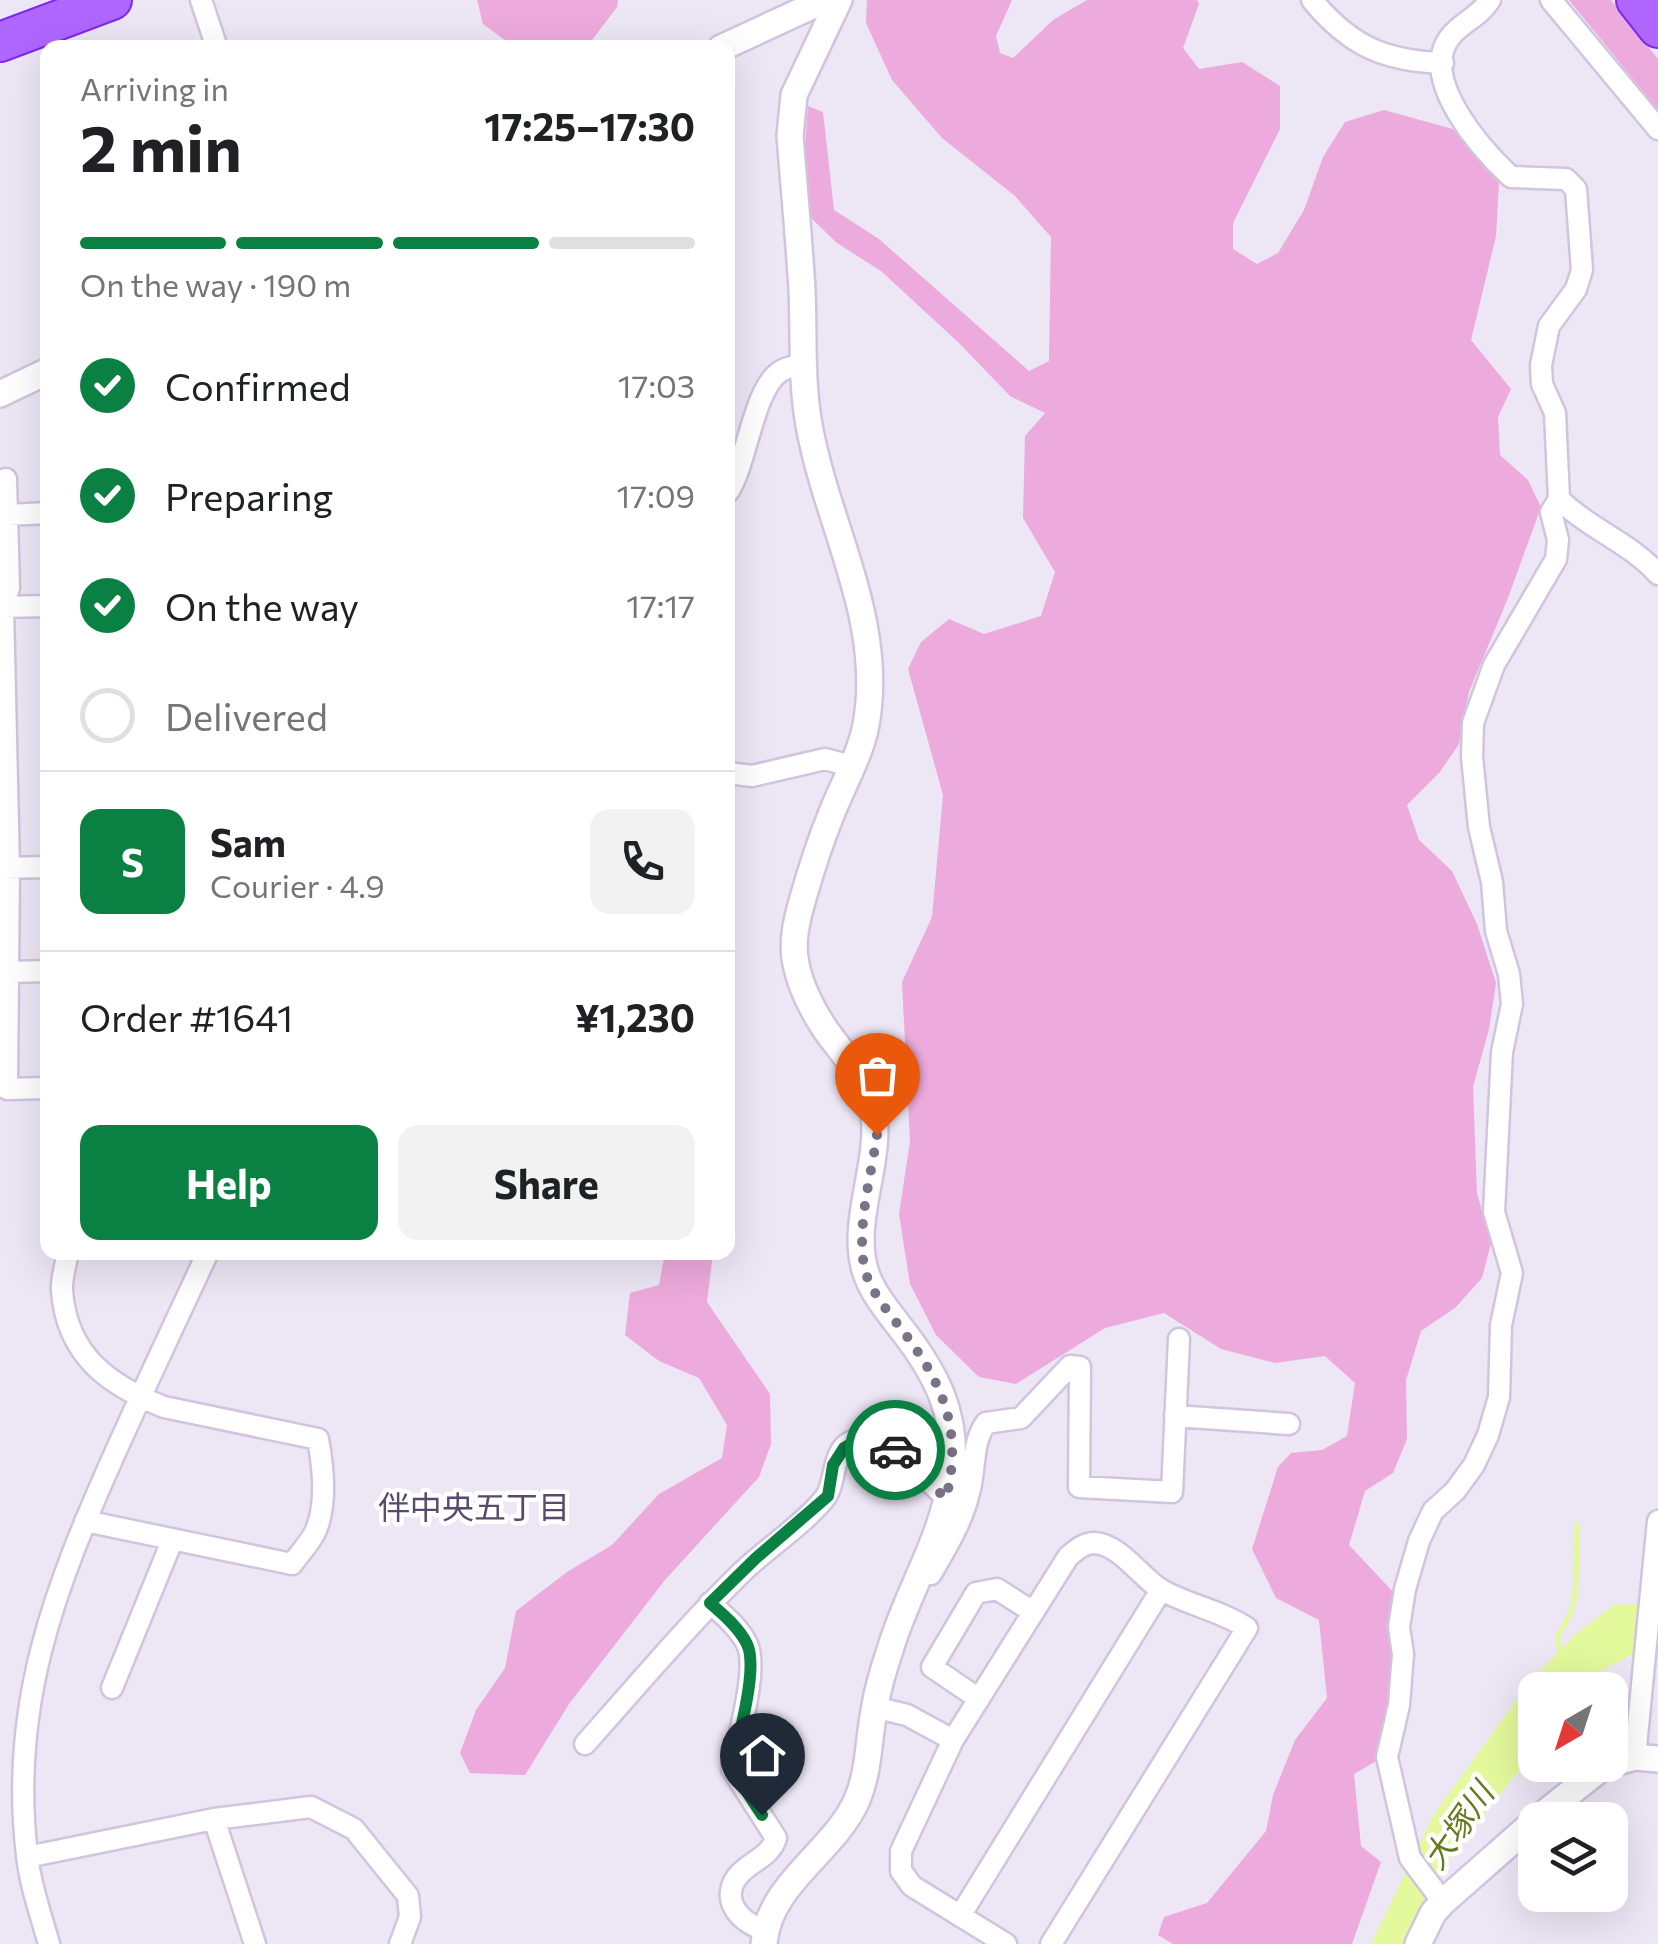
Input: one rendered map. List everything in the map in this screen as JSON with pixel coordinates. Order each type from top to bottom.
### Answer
[{"type":"highway","points":[[0,42],[112,0]]},
{"type":"highway","points":[[1636,0],[1658,28]]},
{"type":"street","points":[[735,42],[825,0]]},
{"type":"street","points":[[710,1603],[749,1647],[751,1668],[732,1769],[776,1838],[774,1847],[737,1877],[731,1892],[733,1908],[748,1926],[765,1937],[778,1903],[836,1835],[855,1804],[867,1773],[874,1707],[903,1608],[937,1532],[946,1498],[954,1432],[942,1392],[919,1352],[881,1302],[865,1270],[862,1232],[877,1135],[872,1100],[822,1024],[795,961],[795,926],[811,870],[866,730],[871,681],[867,628],[822,484],[808,420],[790,136],[794,95],[839,0]]},
{"type":"street","points":[[1312,0],[1331,23],[1379,53],[1406,62],[1443,63]]},
{"type":"street","points":[[1440,1898],[1410,1858],[1387,1758],[1399,1705],[1404,1589],[1418,1541],[1433,1512],[1455,1491],[1488,1434],[1499,1398],[1501,1325],[1512,1274],[1494,1212],[1494,1196],[1502,1052],[1512,1004],[1479,826],[1473,723],[1494,666],[1556,559],[1558,540],[1551,512],[1560,499],[1555,413],[1542,384],[1541,364],[1549,326],[1576,289],[1582,270],[1576,190],[1566,179],[1511,176],[1452,107],[1444,86],[1443,53],[1449,38],[1490,0]]},
{"type":"street","points":[[1551,0],[1658,129]]},
{"type":"street","points":[[204,7],[214,40]]},
{"type":"street","points":[[735,478],[741,466],[736,439],[772,379],[782,370],[804,364]]},
{"type":"street","points":[[0,394],[40,375]]},
{"type":"street","points":[[0,481],[6,479],[10,588],[1,607],[8,1089],[40,1088]]},
{"type":"street","points":[[1560,499],[1579,519],[1626,545],[1658,574]]},
{"type":"street","points":[[7,515],[40,514]]},
{"type":"street","points":[[1,607],[40,606]]},
{"type":"street","points":[[735,774],[752,776],[826,759],[852,766]]},
{"type":"street","points":[[5,868],[40,868]]},
{"type":"street","points":[[8,972],[40,971]]},
{"type":"street","points":[[67,1260],[62,1290],[78,1348],[88,1363],[140,1398],[164,1406],[318,1439],[322,1459],[321,1513],[315,1533],[292,1564],[85,1521]]},
{"type":"street","points":[[49,1944],[27,1857],[23,1777],[30,1702],[46,1624],[85,1521],[204,1260]]},
{"type":"street","points":[[919,1573],[932,1574],[956,1531],[970,1492],[978,1435],[986,1424],[1022,1418],[1070,1366],[1080,1367],[1079,1486],[1172,1492],[1180,1339]]},
{"type":"street","points":[[1175,1416],[1289,1424]]},
{"type":"street","points":[[585,1744],[710,1603],[828,1496],[833,1465],[844,1448],[860,1439],[886,1443],[909,1458],[946,1498]]},
{"type":"street","points":[[1628,1755],[1654,1596],[1658,1521]]},
{"type":"street","points":[[112,1688],[172,1542]]},
{"type":"street","points":[[1006,1944],[912,1886],[901,1872],[901,1851],[953,1740],[1068,1557],[1082,1545],[1098,1543],[1114,1551],[1161,1590],[1227,1615],[1247,1628],[1051,1944]]},
{"type":"street","points":[[979,1698],[932,1667],[976,1594],[997,1590],[1034,1612]]},
{"type":"street","points":[[960,1916],[1161,1590]]},
{"type":"street","points":[[874,1707],[907,1715],[953,1740]]},
{"type":"street","points":[[1564,1802],[1595,1782]]},
{"type":"street","points":[[27,1857],[214,1819],[311,1806],[354,1829],[408,1896],[410,1916],[400,1944]]},
{"type":"street","points":[[214,1819],[255,1944]]},
{"type":"street","points":[[1418,1944],[1440,1898],[1518,1835]]},
{"type":"shaded area","points":[[477,0],[618,0],[592,40],[505,40],[483,24]]},
{"type":"shaded area","points":[[867,0],[1012,0],[996,36],[1000,53],[1013,58],[1053,20],[1087,0],[1197,0],[1199,4],[1183,48],[1199,69],[1242,62],[1280,86],[1280,129],[1233,223],[1233,249],[1257,264],[1278,253],[1304,210],[1323,157],[1345,122],[1384,110],[1453,129],[1499,183],[1496,236],[1471,340],[1511,389],[1498,417],[1500,455],[1528,480],[1541,507],[1469,692],[1459,744],[1440,772],[1407,805],[1419,840],[1452,871],[1477,924],[1496,983],[1489,1029],[1473,1087],[1477,1193],[1491,1243],[1482,1278],[1455,1308],[1421,1331],[1406,1380],[1407,1439],[1393,1473],[1365,1491],[1349,1545],[1395,1594],[1397,1666],[1383,1757],[1354,1774],[1361,1846],[1381,1862],[1352,1944],[1173,1944],[1158,1935],[1164,1917],[1207,1903],[1266,1831],[1273,1795],[1295,1740],[1327,1698],[1319,1620],[1276,1598],[1252,1549],[1278,1467],[1291,1453],[1322,1450],[1347,1436],[1355,1383],[1325,1356],[1275,1363],[1221,1349],[1164,1313],[1105,1328],[1016,1384],[979,1377],[936,1335],[910,1284],[899,1214],[910,1141],[902,982],[932,917],[943,795],[908,669],[921,642],[949,619],[984,634],[1041,616],[1055,572],[1023,518],[1025,436],[1045,413],[1010,396],[881,271],[837,243],[810,217],[805,145],[808,106],[823,112],[834,210],[879,239],[1029,371],[1049,361],[1051,237],[1015,196],[942,138],[892,80],[866,23]]},
{"type":"shaded area","points":[[1569,0],[1611,0],[1658,59],[1658,110]]},
{"type":"shaded area","points":[[664,1260],[712,1260],[707,1302],[770,1394],[771,1444],[759,1477],[665,1580],[569,1704],[525,1775],[470,1773],[460,1753],[476,1710],[505,1668],[516,1611],[567,1572],[612,1545],[659,1494],[722,1458],[727,1425],[699,1378],[659,1361],[625,1335],[630,1293],[659,1285]]},
{"type":"water","points":[[1658,1603],[1658,1641],[1599,1672],[1539,1672],[1578,1632],[1614,1605]]},
{"type":"water","name":"大塚川","points":[[1518,1697],[1518,1772],[1452,1854],[1407,1944],[1371,1944],[1433,1816]]},
{"type":"waterway","points":[[1563,1655],[1558,1642],[1575,1595],[1577,1524]]},
{"type":"way so far","points":[[877,1135],[862,1232],[865,1270],[881,1302],[919,1352],[942,1392],[954,1432],[946,1498],[909,1458],[895,1450]]},
{"type":"district","name":"伴中央五丁目","points":[[474,1506]]},
{"type":"route","points":[[762,1815],[732,1769],[751,1668],[749,1647],[710,1603],[828,1496],[833,1465],[844,1448],[860,1439],[886,1443],[895,1450]]}]
